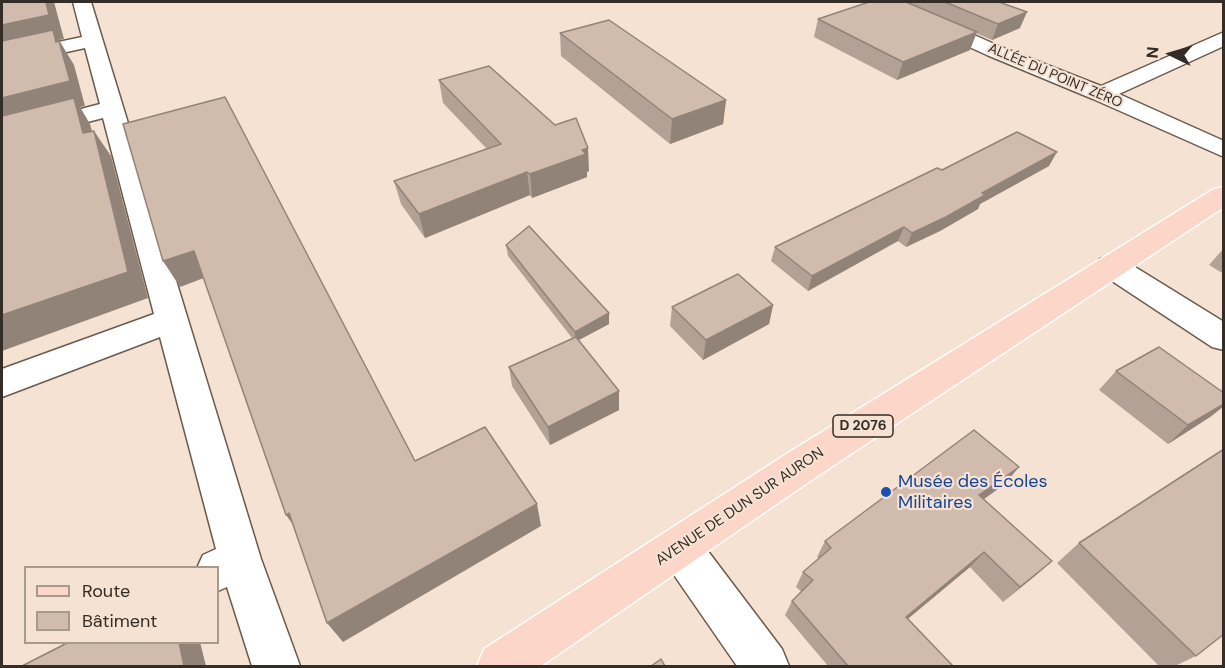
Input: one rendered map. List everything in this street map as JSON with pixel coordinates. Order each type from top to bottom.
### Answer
[{"type":"main road","name":"AVENUE DE DUN SUR AURON","points":[[501,666],[811,459],[1224,195]]},
{"type":"street","points":[[82,2],[114,108],[172,320],[229,565],[276,666]]},
{"type":"street","name":"ALLÉE DU POINT ZÉRO","points":[[886,2],[994,51],[1101,94],[1224,150]]},
{"type":"street","points":[[1101,94],[1224,38]]},
{"type":"street","points":[[2,60],[94,40]]},
{"type":"street","points":[[2,136],[114,108]]},
{"type":"street","points":[[1111,266],[1224,338]]},
{"type":"street","points":[[2,383],[172,320]]},
{"type":"street","points":[[680,548],[765,666]]},
{"type":"building","points":[[2,2],[46,2],[49,15],[2,25]]},
{"type":"building","points":[[869,2],[906,2],[977,32],[903,62],[818,19]]},
{"type":"building","points":[[945,2],[999,2],[1027,12],[998,24]]},
{"type":"building","points":[[609,20],[726,100],[672,119],[560,33]]},
{"type":"building","points":[[53,30],[56,42],[59,41],[70,81],[2,98],[2,41]]},
{"type":"building","points":[[489,66],[555,125],[576,118],[588,148],[582,150],[586,154],[530,174],[527,172],[419,214],[394,181],[501,144],[439,80]]},
{"type":"building","points":[[225,97],[415,461],[485,427],[537,504],[327,623],[289,513],[286,515],[194,251],[163,261],[123,124]]},
{"type":"building","points":[[74,98],[83,133],[94,131],[128,272],[2,315],[2,116]]},
{"type":"building","points":[[1017,132],[1057,152],[982,193],[985,195],[946,217],[912,233],[904,227],[812,276],[775,247],[937,168],[942,170]]},
{"type":"building","points":[[529,226],[609,313],[575,332],[506,245]]},
{"type":"building","points":[[738,274],[773,305],[706,340],[672,307]]},
{"type":"building","points":[[576,337],[619,391],[548,427],[509,367]]},
{"type":"building","points":[[1159,347],[1224,393],[1224,404],[1188,425],[1116,371]]},
{"type":"building","points":[[974,430],[1019,467],[979,495],[1052,561],[1020,587],[984,552],[906,617],[953,666],[848,666],[792,601],[813,580],[803,572],[831,548],[825,541]]},
{"type":"building","points":[[1224,449],[1224,634],[1196,656],[1079,543]]},
{"type":"building","points":[[65,644],[179,644],[184,666],[22,666]]},
{"type":"building","points":[[661,659],[665,666],[651,666]]},
{"type":"place","name":"Musée des Écoles Militaires","points":[[886,492]]}]
